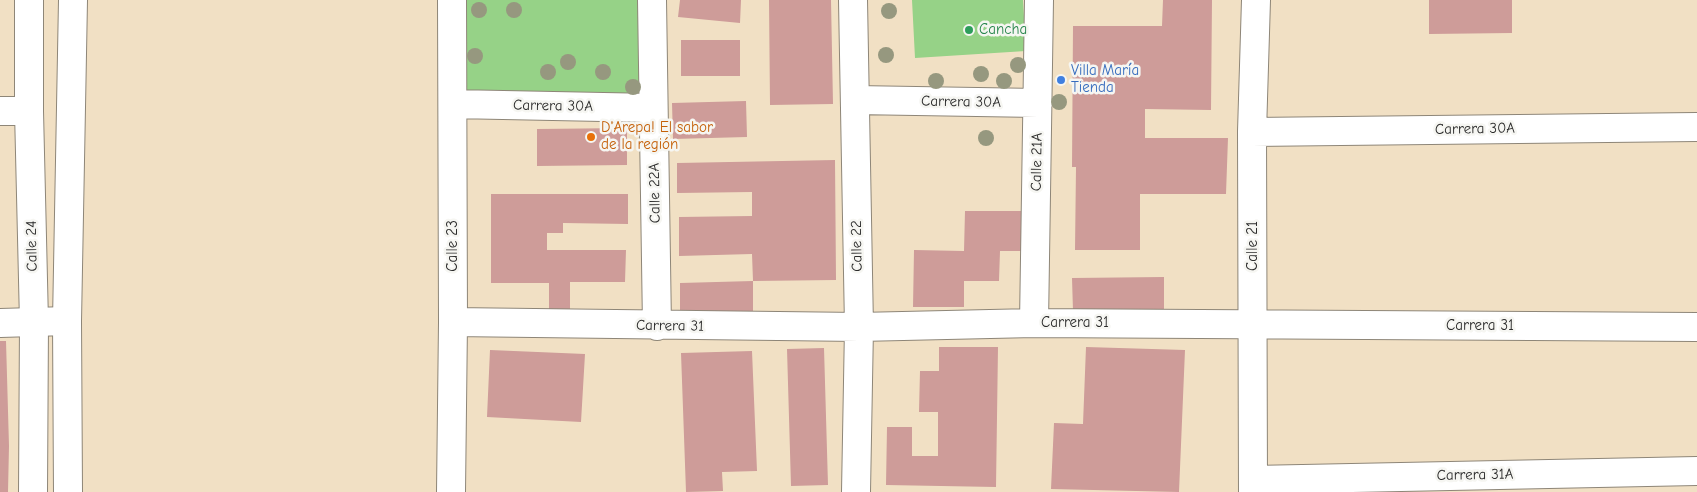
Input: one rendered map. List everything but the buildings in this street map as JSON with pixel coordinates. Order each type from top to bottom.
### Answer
[{"type":"street","name":"Calle 24","points":[[29,0],[29,111],[34,322],[33,492]]},
{"type":"street","points":[[68,492],[67,321],[72,0]]},
{"type":"street","name":"Calle 23","points":[[451,492],[453,322],[452,0]]},
{"type":"street","name":"Calle 22A","points":[[652,0],[657,326]]},
{"type":"street","name":"Calle 22","points":[[853,0],[859,328],[856,492]]},
{"type":"street","name":"Calle 21A","points":[[1034,323],[1040,0]]},
{"type":"street","name":"Calle 21","points":[[1253,486],[1252,132],[1256,0]]},
{"type":"street","name":"Carrera 30A","points":[[855,100],[1038,103]]},
{"type":"street","name":"Carrera 30A","points":[[453,104],[653,108]]},
{"type":"street","points":[[0,111],[29,111]]},
{"type":"street","name":"Carrera 30A","points":[[1252,132],[1697,127]]},
{"type":"street","points":[[0,322],[67,321]]},
{"type":"street","name":"Carrera 31","points":[[453,322],[859,328],[1034,323],[1697,327]]},
{"type":"street","name":"Carrera 31A","points":[[1253,486],[1697,471]]},
{"type":"green space","points":[[465,0],[641,0],[641,95],[467,91]]},
{"type":"green space","name":"Cancha","points":[[912,0],[1023,0],[1026,51],[915,58]]},
{"type":"place","name":"Cancha","points":[[969,30]]},
{"type":"place","name":"Villa María Tienda","points":[[1061,80]]},
{"type":"place","name":"D'Arepa! El sabor de la región","points":[[591,137]]}]
